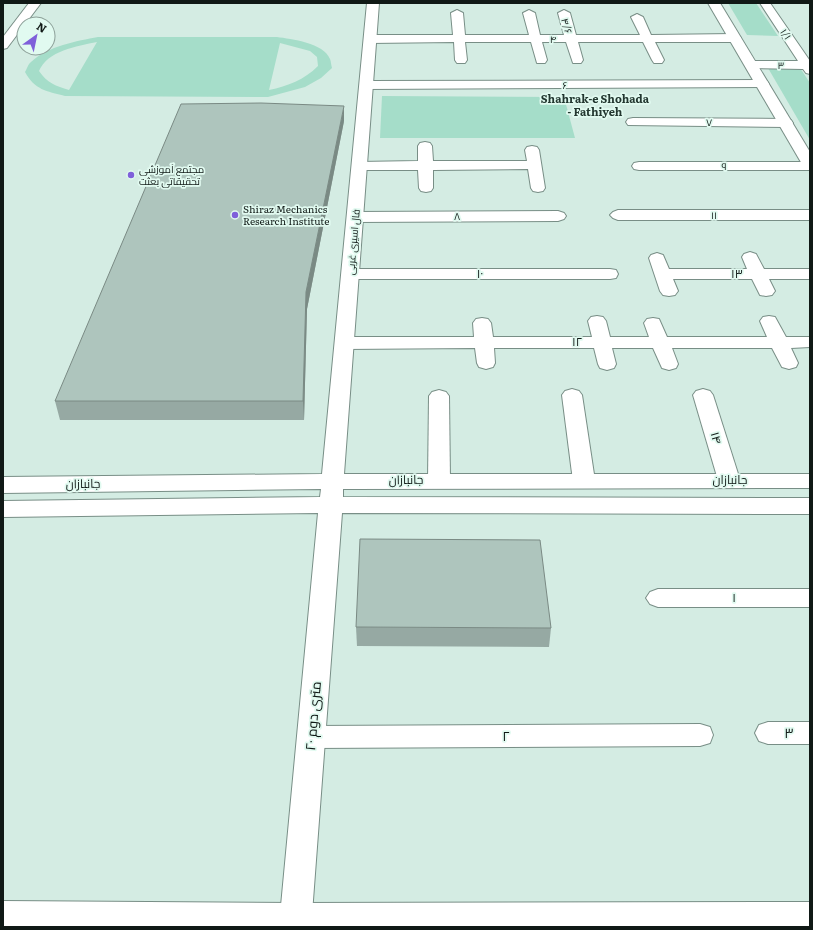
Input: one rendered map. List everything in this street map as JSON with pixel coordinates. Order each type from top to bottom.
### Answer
[{"type":"street","points":[[3,45],[35,3]]},
{"type":"street","name":"فال اسیری غربی","points":[[332,493],[373,3]]},
{"type":"street","points":[[714,3],[810,165]]},
{"type":"street","name":"۱/۱","points":[[765,3],[809,67]]},
{"type":"street","points":[[457,13],[460,60]]},
{"type":"street","points":[[530,13],[541,60]]},
{"type":"street","name":"۴/۶","points":[[564,13],[577,60]]},
{"type":"street","points":[[637,18],[658,60]]},
{"type":"street","name":"۴","points":[[370,39],[735,38]]},
{"type":"street","name":"۳","points":[[751,65],[809,67]]},
{"type":"street","name":"۶","points":[[366,85],[763,84]]},
{"type":"street","name":"۷","points":[[634,122],[786,123]]},
{"type":"street","points":[[425,146],[426,188]]},
{"type":"street","points":[[532,150],[538,188]]},
{"type":"street","points":[[732,153],[747,180]]},
{"type":"street","name":"۹","points":[[643,180],[636,159],[740,166],[810,165]]},
{"type":"street","points":[[359,166],[534,165]]},
{"type":"street","name":"۸","points":[[355,217],[558,215]]},
{"type":"street","name":"۱۱","points":[[618,215],[810,215]]},
{"type":"street","points":[[750,257],[766,291]]},
{"type":"street","points":[[657,258],[669,291]]},
{"type":"street","name":"۱۰","points":[[350,274],[610,274]]},
{"type":"street","name":"۱۳","points":[[663,274],[810,274]]},
{"type":"street","points":[[597,321],[607,364]]},
{"type":"street","points":[[769,321],[789,363]]},
{"type":"street","points":[[482,323],[486,364]]},
{"type":"street","points":[[653,323],[669,364]]},
{"type":"street","name":"۱۲","points":[[344,343],[810,342]]},
{"type":"street","points":[[572,395],[584,481]]},
{"type":"street","name":"۱۴","points":[[703,395],[729,480]]},
{"type":"street","points":[[439,396],[439,480]]},
{"type":"street","name":"جانبازان","points":[[3,509],[332,493],[439,480],[810,481]]},
{"type":"street","name":"جانبازان","points":[[3,485],[810,506]]},
{"type":"street","name":"۲۰ متری دوم","points":[[295,923],[332,493]]},
{"type":"street","name":"۱","points":[[658,598],[810,598]]},
{"type":"street","name":"۳","points":[[768,733],[810,733]]},
{"type":"street","name":"۲","points":[[312,737],[700,735]]},
{"type":"street","points":[[3,916],[295,923],[810,916]]},
{"type":"green space","points":[[728,3],[756,3],[778,36],[747,35]]},
{"type":"green space","points":[[98,37],[277,37],[306,43],[321,49],[330,59],[332,68],[321,78],[305,87],[268,97],[65,96],[42,89],[33,83],[25,72],[28,65],[38,56],[53,56],[43,64],[39,71],[52,84],[69,90],[97,42],[64,50],[56,54],[56,47],[72,42]],"holes":[[[280,43],[310,51],[317,57],[318,66],[313,71],[295,82],[283,87],[269,90]]]},
{"type":"green space","points":[[768,68],[800,68],[810,83],[810,140]]},
{"type":"green space","points":[[382,96],[564,97],[575,138],[380,138]]},
{"type":"building","name":"Shiraz Mechanics Research Institute","points":[[261,103],[344,106],[306,292],[303,401],[55,401],[181,104]]},
{"type":"building","points":[[360,539],[540,540],[551,628],[356,627]]},
{"type":"place","name":"مجتمع آموزشی تحقیقاتی بعثت","points":[[131,175]]},
{"type":"place","name":"Shiraz Mechanics Research Institute","points":[[235,215]]},
{"type":"district","name":"Shahrak-e Shohada - Fathiyeh","points":[[595,105]]}]
